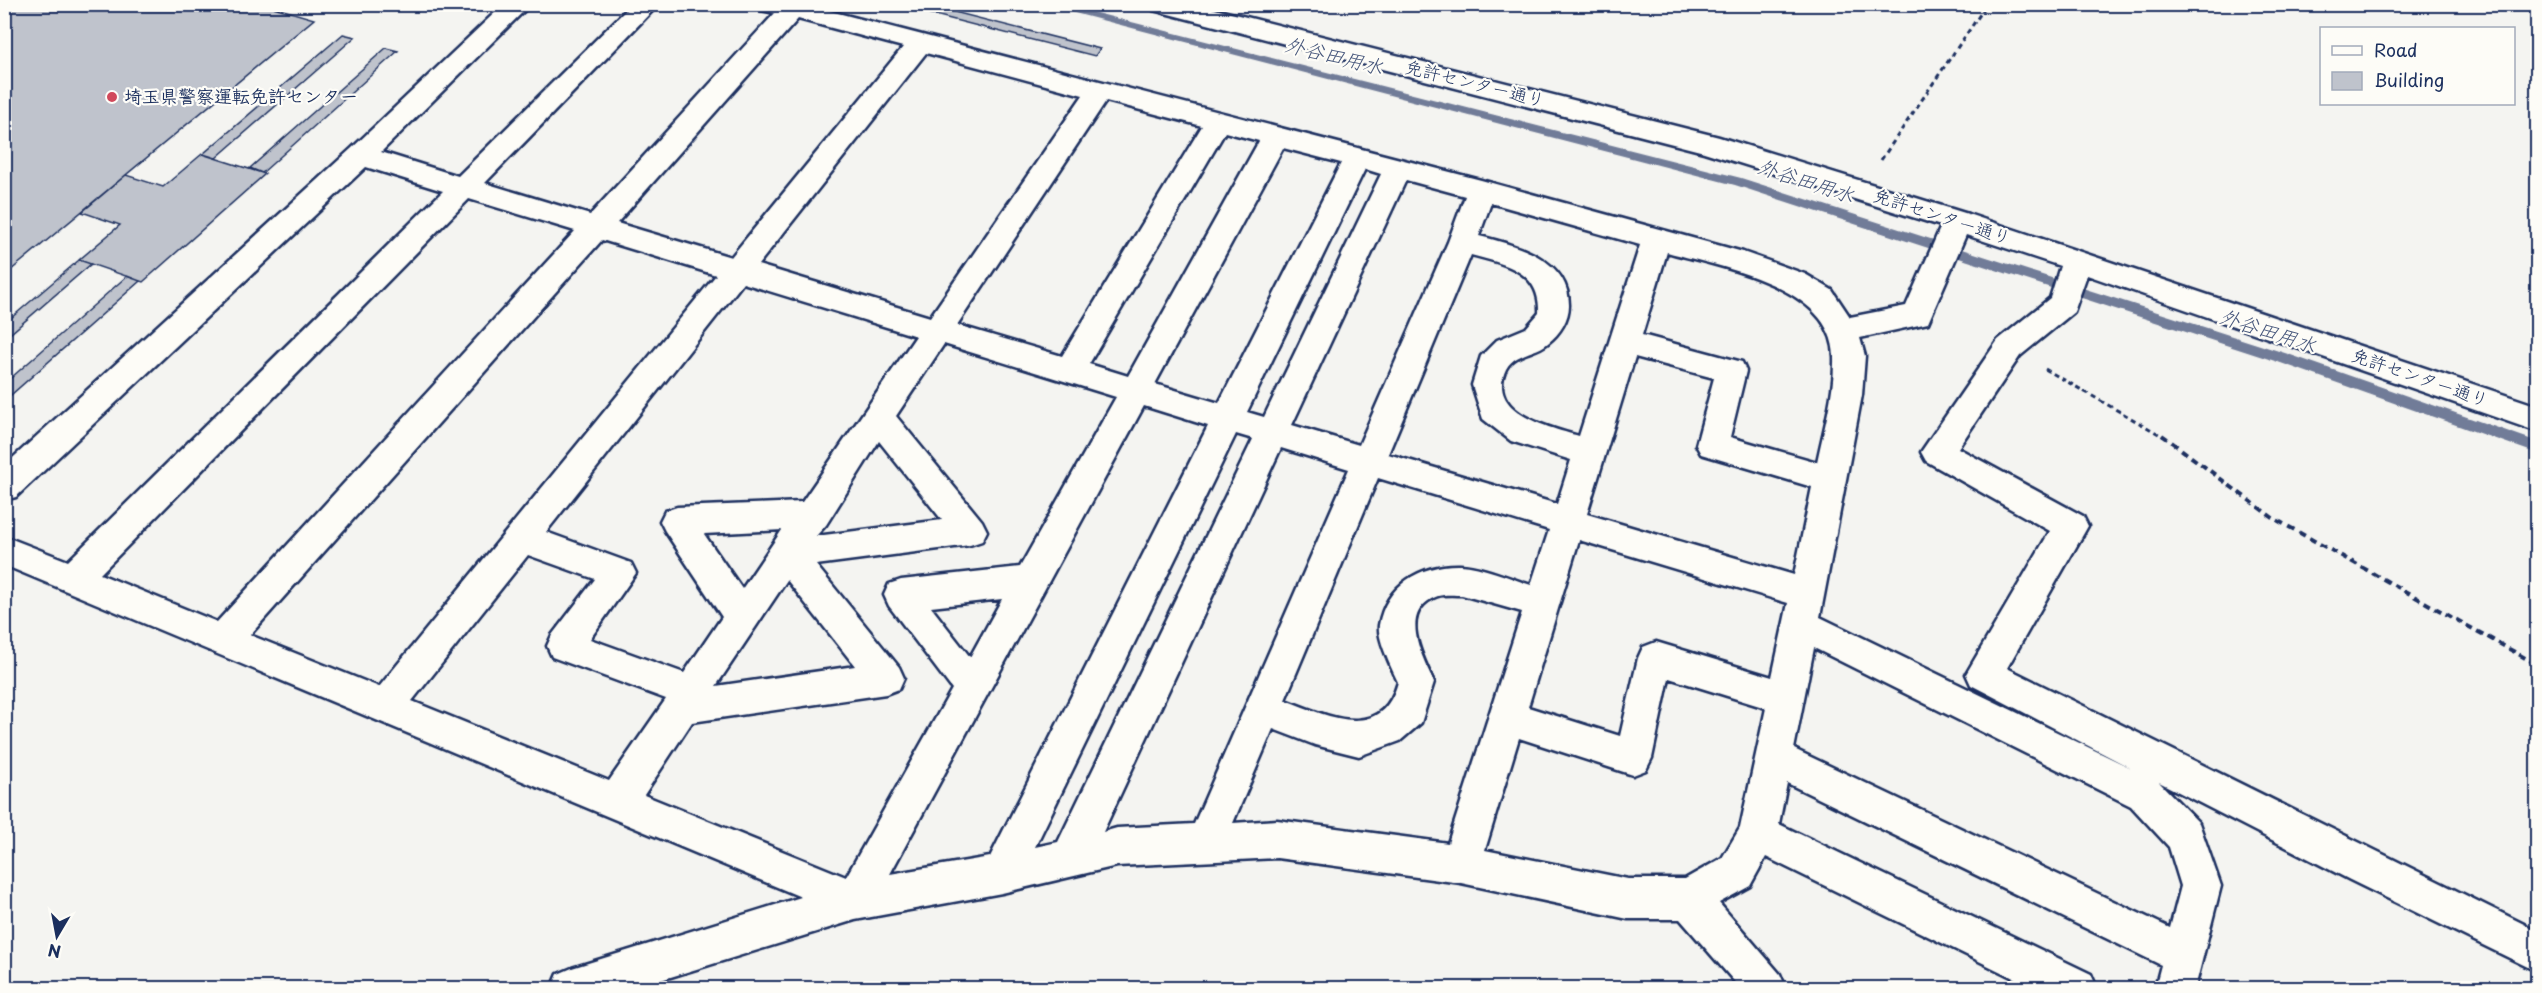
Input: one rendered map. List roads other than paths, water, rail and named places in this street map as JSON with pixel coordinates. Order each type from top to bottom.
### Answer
[{"type":"street","points":[[4,487],[361,156],[519,4]]},
{"type":"street","points":[[73,578],[647,4]]},
{"type":"street","name":"免許センター通り","points":[[1162,4],[1698,141],[1958,221],[2538,419]]},
{"type":"street","points":[[223,640],[596,227],[781,7],[1481,190],[1743,263],[1795,282],[1821,298],[1843,330],[1850,356],[1846,395],[1758,834],[1736,872],[1689,898],[1628,899],[1461,864],[1277,839],[1117,847],[1002,874],[855,900],[573,988]]},
{"type":"street","points":[[386,706],[920,43]]},
{"type":"street","points":[[617,802],[939,331],[1099,91]]},
{"type":"street","points":[[1069,371],[1218,122]]},
{"type":"street","points":[[855,900],[1276,136]]},
{"type":"street","points":[[361,156],[1568,522],[1803,609],[2144,793],[2185,836],[2201,886],[2179,972],[1774,758]]},
{"type":"street","points":[[1002,874],[1357,158]]},
{"type":"street","points":[[1071,857],[1398,168]]},
{"type":"street","points":[[1206,842],[1462,242],[1481,190]]},
{"type":"street","points":[[1843,330],[1917,315],[1958,221]]},
{"type":"street","points":[[1461,864],[1657,238]]},
{"type":"street","points":[[1462,242],[1516,258],[1540,273],[1553,292],[1554,316],[1538,336],[1508,348],[1492,364],[1488,385],[1494,410],[1522,432],[1590,453]]},
{"type":"street","points":[[2076,261],[2063,303],[2009,348],[1937,452],[2071,526],[1984,674],[2364,867],[2538,952]]},
{"type":"street","points":[[1625,342],[1731,371],[1712,445],[1830,478]]},
{"type":"street","points":[[787,554],[970,531],[879,418]]},
{"type":"street","points":[[743,619],[677,521],[814,515]]},
{"type":"street","points":[[521,538],[619,573],[565,646],[688,700],[886,678],[787,554]]},
{"type":"street","points":[[4,550],[855,900]]},
{"type":"street","points":[[972,688],[901,595],[1031,580]]},
{"type":"street","points":[[1263,709],[1315,728],[1359,739],[1387,729],[1408,711],[1416,682],[1405,658],[1396,627],[1406,601],[1431,582],[1462,580],[1543,603]]},
{"type":"street","points":[[1507,717],[1633,758],[1656,658],[1785,697]]},
{"type":"street","points":[[1758,834],[2077,988]]},
{"type":"street","points":[[1689,898],[1766,988]]},
{"type":"waterway","name":"外谷田用水","points":[[1045,4],[1737,181],[2283,358],[2538,448]]},
{"type":"place","name":"埼玉県警察運転免許センター","points":[[112,97]]}]
